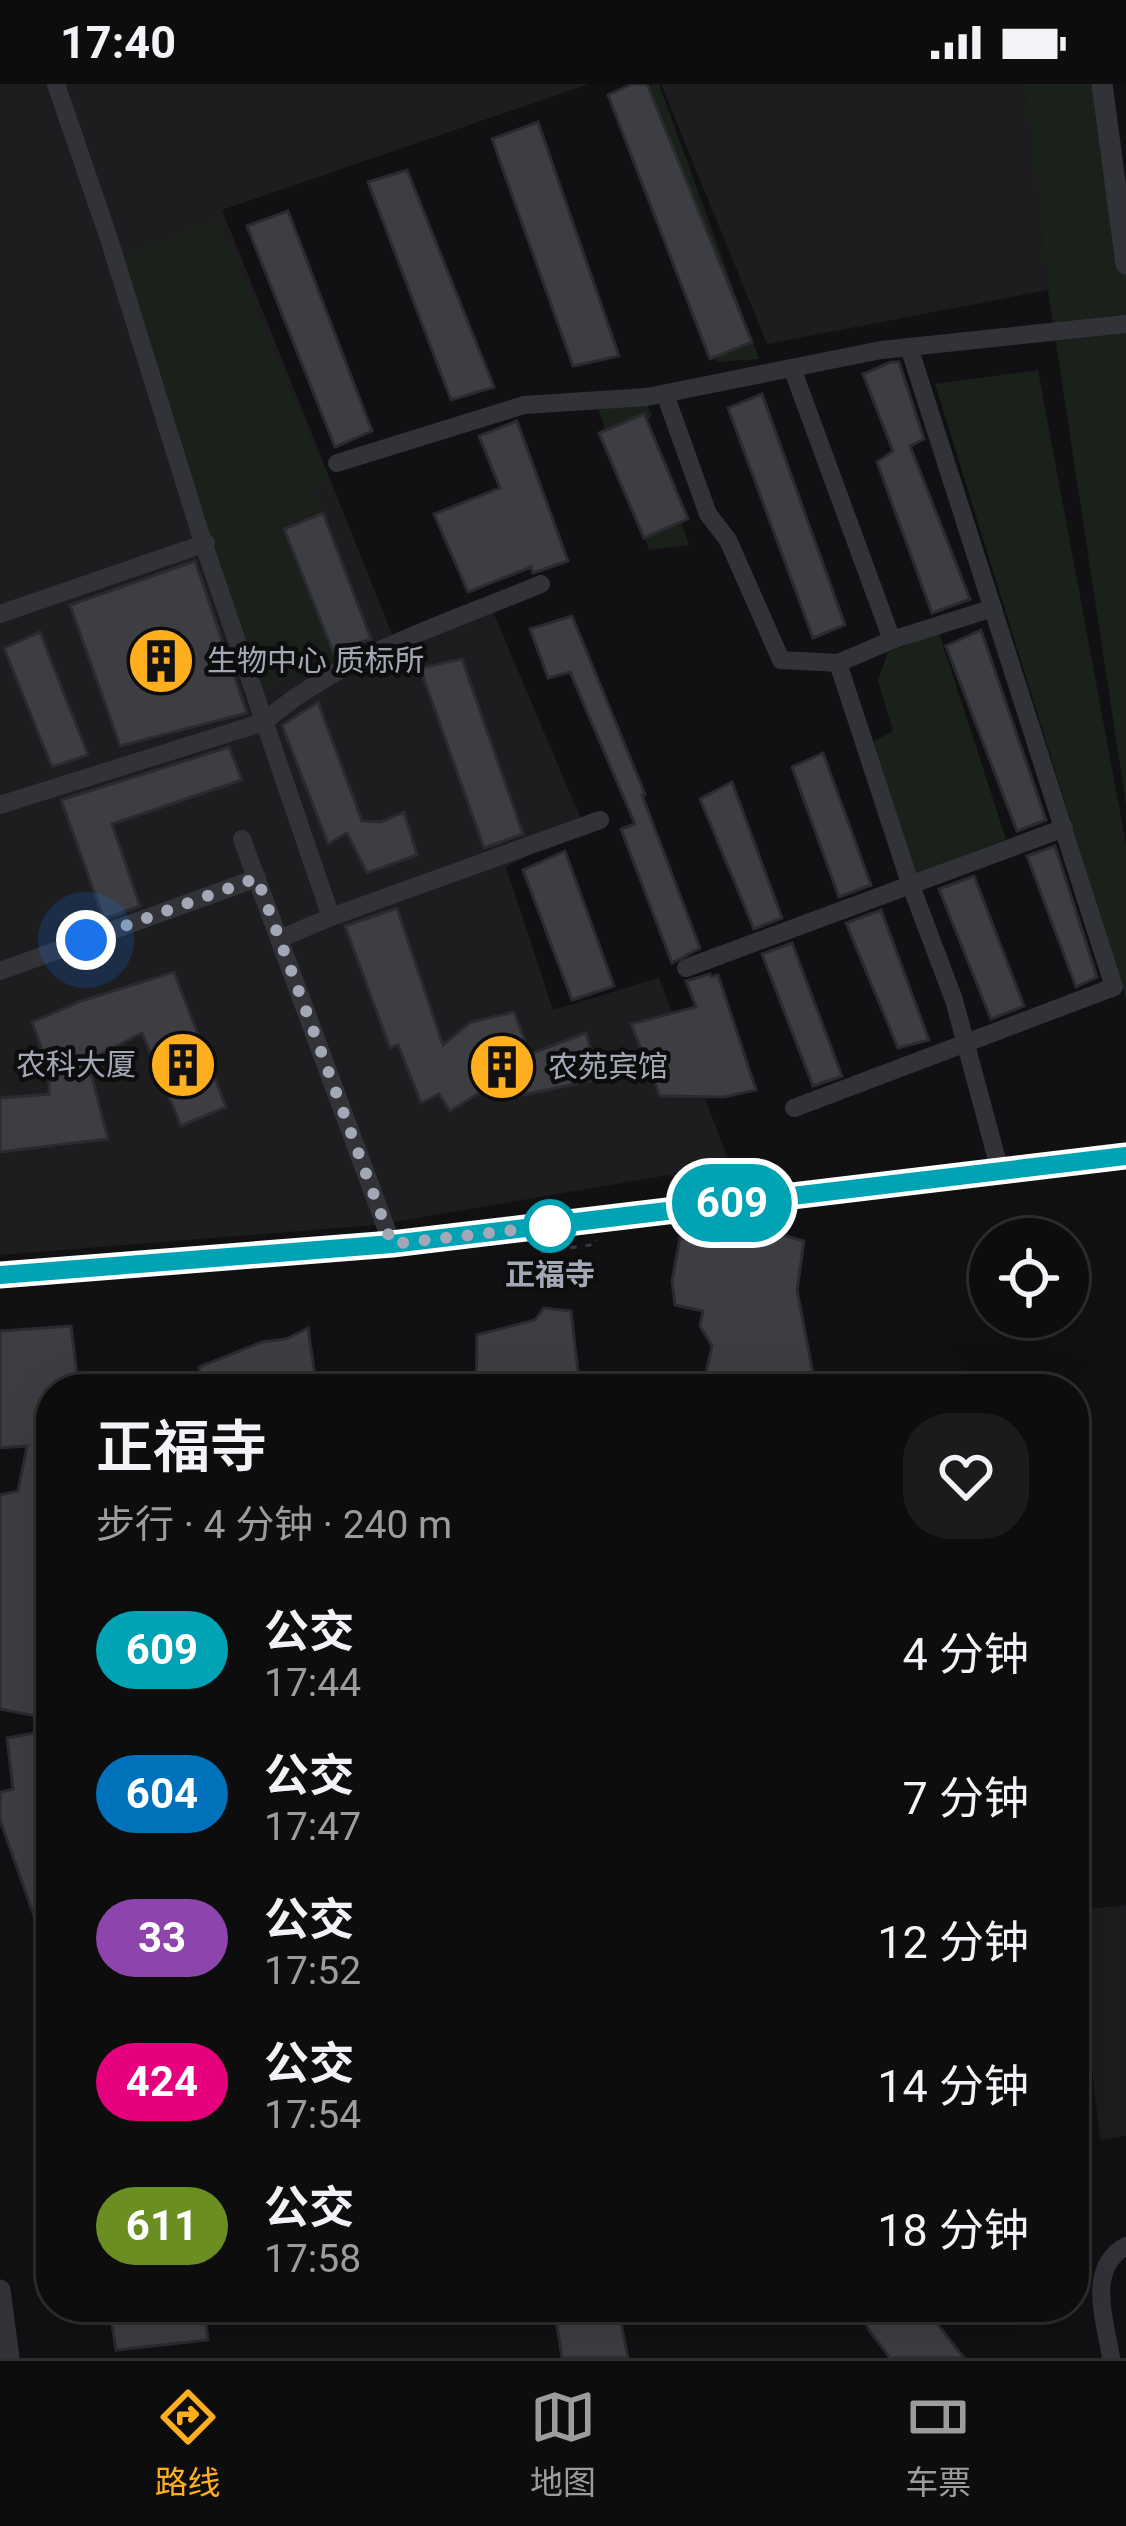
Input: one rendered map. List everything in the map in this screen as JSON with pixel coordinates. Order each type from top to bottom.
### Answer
[{"type":"street","points":[[56,84],[331,917]]},
{"type":"street","points":[[1102,84],[1126,264]]},
{"type":"street","points":[[337,463],[524,405],[665,394],[909,347],[1126,324]]},
{"type":"street","points":[[794,1108],[1114,987],[909,347]]},
{"type":"street","points":[[792,368],[892,640]]},
{"type":"street","points":[[665,394],[708,514],[728,540],[781,660],[838,663],[892,640],[993,608]]},
{"type":"street","points":[[0,614],[206,543]]},
{"type":"street","points":[[0,805],[264,722],[296,694],[356,664],[542,584]]},
{"type":"street","points":[[838,663],[954,1000],[1000,1171]]},
{"type":"street","points":[[280,939],[600,820]]},
{"type":"street","points":[[686,968],[1064,829]]},
{"type":"street","points":[[242,839],[392,1244]]},
{"type":"street","points":[[0,971],[257,878]]},
{"type":"street","points":[[0,1275],[392,1244],[1126,1156]]},
{"type":"street","points":[[1111,2358],[1102,2269],[1110,2255],[1126,2246]]},
{"type":"street","points":[[0,2290],[9,2358]]},
{"type":"shaded area","points":[[0,84],[589,84],[222,210],[396,644],[490,605],[584,826],[506,867],[553,1010],[659,978],[727,1156],[721,1166],[376,1225],[0,1255]]},
{"type":"shaded area","points":[[659,84],[759,359],[717,362],[615,100]]},
{"type":"shaded area","points":[[661,84],[1024,84],[1048,290],[767,344]]},
{"type":"shaded area","points":[[1024,84],[1098,84],[1126,268],[1126,805],[1048,290]]},
{"type":"shaded area","points":[[218,219],[329,480],[313,490],[323,509],[280,527],[336,663],[258,688],[121,256]]},
{"type":"shaded area","points":[[1038,370],[1126,844],[1126,999],[935,384]]},
{"type":"shaded area","points":[[643,399],[652,414],[647,422],[689,545],[649,550],[598,409]]},
{"type":"shaded area","points":[[939,633],[1006,839],[916,874],[871,743],[893,731],[878,681],[888,652]]},
{"type":"shaded area","points":[[1126,1905],[1126,2136],[1100,2140],[1089,2043],[1089,1909]]},
{"type":"building","points":[[632,84],[647,84],[752,342],[710,359],[608,95]]},
{"type":"building","points":[[538,122],[619,356],[573,366],[492,139]]},
{"type":"building","points":[[407,170],[494,387],[451,400],[368,182]]},
{"type":"building","points":[[288,211],[372,431],[335,447],[247,226]]},
{"type":"building","points":[[899,362],[924,439],[910,446],[970,599],[932,613],[877,462],[893,451],[863,374]]},
{"type":"building","points":[[762,394],[845,625],[813,638],[728,408]]},
{"type":"building","points":[[644,414],[688,519],[644,538],[599,433]]},
{"type":"building","points":[[517,421],[568,561],[533,573],[531,567],[468,592],[434,514],[500,488],[479,436]]},
{"type":"building","points":[[323,513],[371,639],[333,652],[284,529]]},
{"type":"building","name":"生物中心 质标所","points":[[195,561],[247,713],[120,746],[70,605]]},
{"type":"building","points":[[572,616],[645,794],[700,948],[672,963],[621,829],[635,824],[570,672],[548,678],[530,629]]},
{"type":"building","points":[[981,630],[1046,820],[1017,831],[946,646]]},
{"type":"building","points":[[40,632],[88,755],[52,767],[4,648]]},
{"type":"building","points":[[462,659],[523,834],[484,848],[420,668]]},
{"type":"building","points":[[318,702],[362,821],[381,822],[404,812],[417,855],[367,873],[347,833],[328,844],[282,725]]},
{"type":"building","points":[[229,747],[242,780],[112,824],[140,906],[104,919],[61,800]]},
{"type":"building","points":[[823,753],[871,885],[839,897],[792,767]]},
{"type":"building","points":[[732,782],[782,918],[754,929],[700,799]]},
{"type":"building","points":[[1055,846],[1097,977],[1076,987],[1027,856]]},
{"type":"building","points":[[565,851],[614,986],[572,1000],[523,870]]},
{"type":"building","points":[[974,876],[1024,1006],[991,1019],[939,889]]},
{"type":"building","points":[[397,908],[443,1045],[471,1022],[514,1012],[530,1054],[586,1033],[600,1079],[513,1097],[504,1078],[450,1111],[439,1094],[421,1103],[398,1045],[390,1048],[345,926]]},
{"type":"building","points":[[881,910],[929,1040],[898,1048],[846,923]]},
{"type":"building","points":[[792,943],[842,1076],[813,1086],[762,954]]},
{"type":"building","name":"农科大厦","points":[[174,972],[226,1107],[181,1126],[142,1033],[88,1061],[108,1139],[0,1152],[0,1098],[49,1094],[49,1069],[32,1022]]},
{"type":"building","points":[[718,975],[756,1090],[724,1097],[660,1096],[631,1024],[696,1007],[686,981]]},
{"type":"building","points":[[783,1235],[804,1241],[797,1290],[813,1374],[705,1374],[712,1346],[700,1326],[703,1311],[675,1305],[672,1281],[680,1238],[721,1243],[739,1236]]},
{"type":"building","points":[[544,1308],[571,1311],[578,1374],[476,1374],[477,1335],[535,1320]]},
{"type":"building","points":[[71,1326],[77,1374],[36,1374],[36,1716],[0,1709],[0,1495],[18,1491],[27,1446],[0,1448],[0,1331]]},
{"type":"building","points":[[308,1328],[315,1374],[200,1374],[199,1367],[262,1342],[286,1339]]},
{"type":"building","points":[[36,1733],[36,1921],[0,1820],[0,1792],[13,1789],[7,1738]]},
{"type":"building","points":[[111,2322],[206,2322],[208,2340],[116,2350]]},
{"type":"building","points":[[556,2322],[621,2322],[628,2358],[562,2358]]},
{"type":"building","points":[[866,2322],[936,2322],[964,2358],[890,2358]]},
{"type":"bus line","name":"609","points":[[0,1275],[392,1244],[1126,1156]]},
{"type":"place","name":"生物中心 质标所","points":[[161,661]]},
{"type":"place","name":"农科大厦","points":[[183,1065]]},
{"type":"place","name":"农苑宾馆","points":[[502,1067]]},
{"type":"place","name":"正福寺","points":[[550,1226]]},
{"type":"route","points":[[86,940],[257,878],[392,1244],[550,1226]]}]
